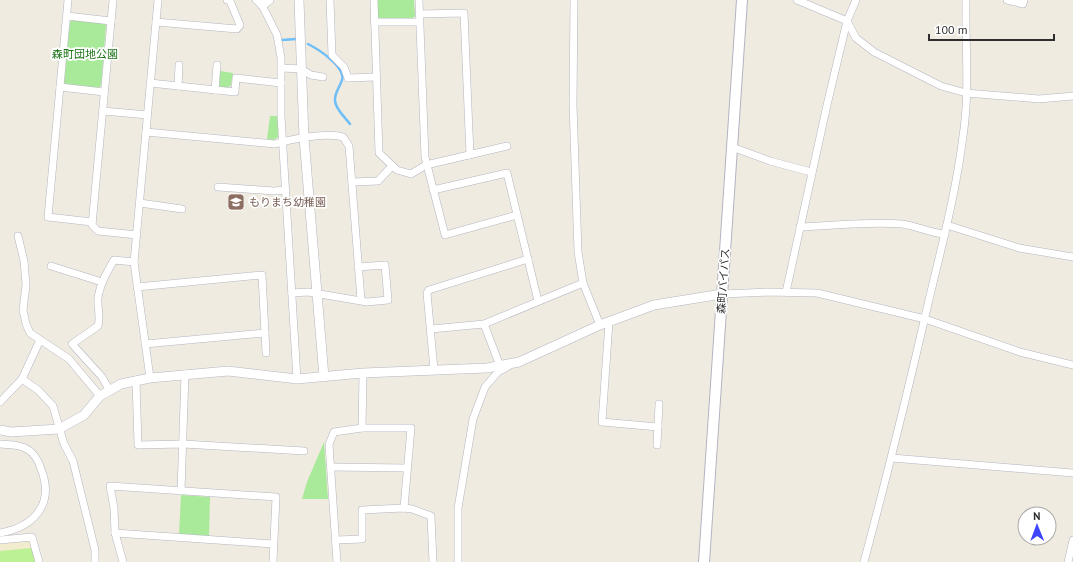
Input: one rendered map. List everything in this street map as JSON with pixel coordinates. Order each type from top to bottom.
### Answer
[{"type":"main road","name":"森町バイパス","points":[[704,562],[742,0]]},
{"type":"street","points":[[68,0],[48,217],[92,222]]},
{"type":"street","points":[[113,0],[92,225],[98,231],[137,235]]},
{"type":"street","points":[[150,378],[134,262],[158,0]]},
{"type":"street","points":[[156,22],[238,29],[240,25],[230,1],[227,0]]},
{"type":"street","points":[[299,0],[304,138],[315,293],[324,377]]},
{"type":"street","points":[[330,0],[332,55],[344,67],[348,78],[376,77]]},
{"type":"street","points":[[374,0],[379,153],[397,170],[411,174],[426,165],[507,146]]},
{"type":"street","points":[[418,0],[426,165],[445,236],[517,215]]},
{"type":"street","points":[[574,0],[573,105],[578,252],[583,283],[600,325]]},
{"type":"street","points":[[797,0],[847,21],[856,38],[874,52],[941,86],[966,93],[1039,99],[1073,96]]},
{"type":"street","points":[[786,292],[811,172],[847,21],[856,0]]},
{"type":"street","points":[[864,562],[892,458],[945,234],[964,134],[966,93],[966,0]]},
{"type":"street","points":[[1007,0],[1023,4],[1024,0]]},
{"type":"street","points":[[262,2],[279,41],[282,68],[281,83],[283,142],[297,379]]},
{"type":"street","points":[[374,22],[464,13],[470,155]]},
{"type":"street","points":[[67,16],[111,21]]},
{"type":"street","points":[[178,86],[180,66]]},
{"type":"street","points":[[215,90],[217,66]]},
{"type":"street","points":[[282,68],[301,69],[311,75],[323,77]]},
{"type":"street","points":[[150,84],[235,92],[236,78],[281,83]]},
{"type":"street","points":[[60,87],[104,92]]},
{"type":"street","points":[[103,111],[148,115]]},
{"type":"street","points":[[146,132],[275,144],[304,138],[335,136],[345,139],[349,146],[361,300]]},
{"type":"street","points":[[732,147],[770,161],[811,172]]},
{"type":"street","points":[[352,182],[378,180],[392,166]]},
{"type":"street","points":[[433,190],[507,173],[538,301]]},
{"type":"street","points":[[218,188],[274,191],[286,190]]},
{"type":"street","points":[[140,203],[182,209]]},
{"type":"street","points":[[800,228],[880,223],[904,224],[935,233],[945,234]]},
{"type":"street","points":[[947,225],[1019,248],[1073,257]]},
{"type":"street","points":[[18,236],[24,261],[26,285],[23,310],[26,324],[30,333],[68,359],[100,396]]},
{"type":"street","points":[[434,370],[427,293],[429,290],[528,259]]},
{"type":"street","points":[[110,391],[102,377],[72,344],[98,326],[101,316],[98,299],[102,282],[114,260],[134,262]]},
{"type":"street","points":[[292,293],[315,293],[361,300],[388,300],[385,265],[358,267]]},
{"type":"street","points":[[51,266],[102,282]]},
{"type":"street","points":[[137,287],[262,275],[266,353]]},
{"type":"street","points":[[430,329],[484,324],[583,283]]},
{"type":"street","points":[[458,562],[458,508],[461,483],[473,419],[484,387],[498,372],[600,325],[654,305],[722,294],[786,292],[817,293],[925,319],[1020,352],[1073,365]]},
{"type":"street","points":[[609,322],[602,422],[658,427]]},
{"type":"street","points":[[484,324],[500,366]]},
{"type":"street","points":[[146,344],[265,333]]},
{"type":"street","points":[[0,402],[22,379],[40,340]]},
{"type":"street","points":[[0,430],[59,429],[84,415],[100,396],[122,384],[150,378],[228,371],[297,379],[363,373],[487,368],[519,362]]},
{"type":"street","points":[[362,428],[363,373]]},
{"type":"street","points":[[181,491],[185,374]]},
{"type":"street","points":[[22,379],[38,390],[53,406],[59,429],[73,461],[94,550],[95,562]]},
{"type":"street","points":[[136,380],[138,445],[183,444],[304,451]]},
{"type":"street","points":[[656,445],[659,404]]},
{"type":"street","points":[[337,562],[337,540],[329,444],[334,432],[362,428],[411,428],[404,508]]},
{"type":"street","points":[[0,444],[20,445],[29,450],[40,465],[47,485],[47,493],[43,505],[28,522],[18,528],[0,533]]},
{"type":"street","points":[[892,458],[1073,473]]},
{"type":"street","points":[[331,467],[407,468]]},
{"type":"street","points":[[123,562],[115,533],[114,508],[110,486],[276,498],[273,562]]},
{"type":"street","points":[[337,540],[362,540],[362,510],[412,509],[431,516],[432,562]]},
{"type":"street","points":[[115,533],[273,544]]},
{"type":"street","points":[[0,540],[32,537],[39,562]]},
{"type":"street","points":[[1068,562],[1073,540]]},
{"type":"shaded area","points":[[32,537],[39,562],[0,562],[0,540]]},
{"type":"green space","points":[[377,0],[414,0],[415,16],[412,19],[381,19],[378,17]]},
{"type":"green space","name":"森町団地公園","points":[[73,19],[104,23],[106,26],[101,86],[97,88],[67,85],[64,82],[70,22]]},
{"type":"green space","points":[[220,71],[233,73],[231,85],[229,87],[220,87]]},
{"type":"green space","points":[[270,116],[278,116],[278,137],[274,140],[267,139]]},
{"type":"green space","points":[[324,442],[328,499],[302,499],[307,482]]},
{"type":"green space","points":[[181,495],[210,497],[209,537],[179,535]]},
{"type":"green space","points":[[31,548],[36,562],[0,562],[0,551]]},
{"type":"waterway","points":[[282,40],[296,39]]},
{"type":"waterway","points":[[308,44],[330,59],[340,70],[342,80],[336,93],[335,101],[339,110],[350,124]]},
{"type":"place","name":"もりまち幼稚園","points":[[236,202]]}]
